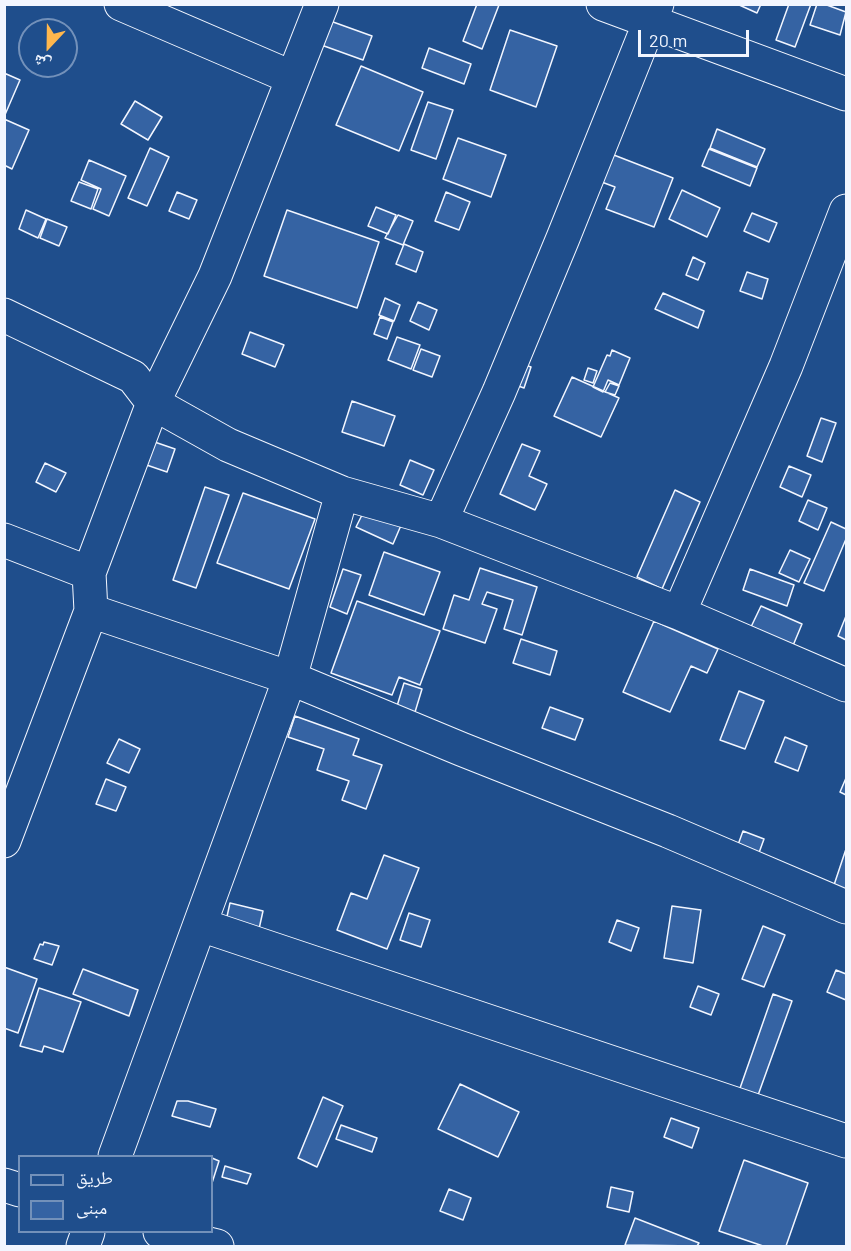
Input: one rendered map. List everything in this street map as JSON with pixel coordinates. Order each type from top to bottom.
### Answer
[{"type":"street","points":[[121,4],[293,78]]},
{"type":"street","points":[[4,841],[11,802],[91,610],[89,573],[153,403],[215,276],[322,4]]},
{"type":"street","points":[[603,4],[653,14],[846,94]]},
{"type":"street","points":[[441,521],[499,392],[653,14]]},
{"type":"street","points":[[680,613],[786,366],[846,211]]},
{"type":"street","points":[[4,315],[133,377],[153,403],[228,445],[342,493],[441,521],[680,613],[846,685]]},
{"type":"street","points":[[116,1155],[290,678],[342,493]]},
{"type":"street","points":[[4,540],[89,573]]},
{"type":"street","points":[[91,610],[290,678],[460,749],[668,831],[846,907]]},
{"type":"street","points":[[201,925],[846,1141]]},
{"type":"street","points":[[164,1233],[217,1246]]},
{"type":"building","points":[[477,4],[499,5],[482,49],[463,41]]},
{"type":"building","points":[[737,4],[761,4],[757,13]]},
{"type":"building","points":[[789,4],[811,4],[795,47],[776,40]]},
{"type":"building","points":[[817,4],[824,4],[846,12],[840,35],[810,25]]},
{"type":"building","points":[[322,18],[372,36],[363,60],[313,42]]},
{"type":"building","points":[[510,30],[557,46],[536,107],[490,90]]},
{"type":"building","points":[[429,48],[471,64],[464,84],[422,68]]},
{"type":"building","points":[[361,66],[423,92],[399,151],[336,125]]},
{"type":"building","points":[[4,73],[20,80],[4,117]]},
{"type":"building","points":[[135,101],[162,117],[148,140],[121,124]]},
{"type":"building","points":[[428,102],[453,110],[436,159],[411,150]]},
{"type":"building","points":[[4,119],[29,130],[12,169],[4,165]]},
{"type":"building","points":[[717,129],[765,149],[757,167],[710,148]]},
{"type":"building","points":[[458,138],[506,155],[491,197],[443,179]]},
{"type":"building","points":[[150,148],[169,157],[147,206],[128,198]]},
{"type":"building","points":[[709,149],[757,168],[750,186],[702,166]]},
{"type":"building","points":[[601,150],[673,178],[654,227],[606,209],[615,187],[591,178]]},
{"type":"building","points":[[89,160],[126,176],[109,216],[93,209],[101,189],[81,180]]},
{"type":"building","points":[[79,182],[98,189],[91,209],[71,201]]},
{"type":"building","points":[[682,190],[720,208],[707,237],[669,219]]},
{"type":"building","points":[[177,192],[197,200],[189,219],[169,211]]},
{"type":"building","points":[[446,192],[470,202],[459,230],[435,221]]},
{"type":"building","points":[[376,207],[396,215],[388,234],[368,226]]},
{"type":"building","points":[[26,210],[46,219],[38,238],[19,229]]},
{"type":"building","points":[[287,210],[379,242],[357,308],[264,276]]},
{"type":"building","points":[[752,213],[777,223],[769,242],[744,231]]},
{"type":"building","points":[[398,215],[413,221],[403,245],[385,238]]},
{"type":"building","points":[[47,219],[67,227],[59,246],[40,238]]},
{"type":"building","points":[[404,244],[423,252],[416,272],[396,264]]},
{"type":"building","points":[[693,257],[705,263],[698,280],[686,275]]},
{"type":"building","points":[[747,272],[768,279],[762,299],[740,291]]},
{"type":"building","points":[[663,293],[704,311],[698,328],[655,309]]},
{"type":"building","points":[[385,298],[400,305],[394,321],[379,315]]},
{"type":"building","points":[[418,302],[437,310],[429,330],[410,321]]},
{"type":"building","points":[[380,317],[393,322],[387,339],[374,334]]},
{"type":"building","points":[[250,332],[284,345],[275,367],[242,354]]},
{"type":"building","points":[[397,337],[420,345],[411,369],[388,360]]},
{"type":"building","points":[[421,349],[440,356],[432,377],[413,370]]},
{"type":"building","points":[[612,350],[630,358],[619,385],[608,380],[603,392],[593,387],[607,355],[610,356]]},
{"type":"building","points":[[514,361],[531,367],[524,388],[507,382]]},
{"type":"building","points":[[588,368],[597,371],[593,383],[584,380]]},
{"type":"building","points":[[572,377],[619,398],[601,437],[554,416]]},
{"type":"building","points":[[610,383],[619,386],[615,395],[605,392]]},
{"type":"building","points":[[352,401],[395,416],[384,446],[342,432]]},
{"type":"building","points":[[821,418],[836,423],[822,462],[807,456]]},
{"type":"building","points":[[143,438],[175,449],[167,472],[135,461]]},
{"type":"building","points":[[522,444],[540,451],[529,476],[547,484],[535,510],[500,494]]},
{"type":"building","points":[[410,460],[434,470],[423,495],[400,485]]},
{"type":"building","points":[[45,463],[66,473],[56,492],[36,482]]},
{"type":"building","points":[[789,466],[811,475],[802,497],[780,487]]},
{"type":"building","points":[[205,487],[229,495],[196,588],[173,580]]},
{"type":"building","points":[[675,490],[700,502],[662,589],[637,577]]},
{"type":"building","points":[[243,493],[315,519],[289,589],[217,563]]},
{"type":"building","points":[[808,500],[827,508],[818,530],[799,521]]},
{"type":"building","points":[[366,507],[402,523],[393,544],[356,527]]},
{"type":"building","points":[[831,522],[846,529],[846,539],[824,591],[804,583]]},
{"type":"building","points":[[790,550],[810,559],[799,582],[779,573]]},
{"type":"building","points":[[384,552],[440,572],[424,615],[369,595]]},
{"type":"building","points":[[480,568],[537,587],[522,635],[504,629],[513,600],[487,592],[482,604],[497,609],[485,643],[443,629],[454,595],[469,600]]},
{"type":"building","points":[[343,569],[361,575],[347,614],[330,607]]},
{"type":"building","points":[[750,569],[794,585],[787,606],[743,590]]},
{"type":"building","points":[[357,601],[440,631],[420,685],[399,677],[392,695],[331,673]]},
{"type":"building","points":[[761,606],[802,624],[792,648],[750,629]]},
{"type":"building","points":[[846,616],[846,640],[838,636]]},
{"type":"building","points":[[654,621],[718,649],[707,673],[691,666],[670,712],[623,692]]},
{"type":"building","points":[[521,639],[557,651],[550,675],[513,663]]},
{"type":"building","points":[[404,683],[422,689],[412,722],[394,716]]},
{"type":"building","points":[[739,691],[764,701],[745,749],[720,740]]},
{"type":"building","points":[[550,707],[583,719],[575,740],[542,728]]},
{"type":"building","points":[[295,716],[359,739],[353,755],[382,765],[366,809],[342,800],[349,781],[317,770],[324,749],[288,737]]},
{"type":"building","points":[[785,737],[807,746],[798,771],[775,762]]},
{"type":"building","points":[[119,739],[140,749],[129,773],[107,763]]},
{"type":"building","points":[[846,778],[846,795],[840,792]]},
{"type":"building","points":[[106,779],[126,787],[116,811],[96,804]]},
{"type":"building","points":[[743,831],[764,839],[756,861],[735,853]]},
{"type":"building","points":[[846,849],[846,896],[832,891]]},
{"type":"building","points":[[384,855],[419,868],[387,949],[337,930],[351,893],[367,899]]},
{"type":"building","points":[[230,903],[263,911],[257,938],[224,930]]},
{"type":"building","points":[[672,906],[701,910],[693,963],[664,958]]},
{"type":"building","points":[[409,913],[430,920],[421,947],[400,940]]},
{"type":"building","points":[[617,920],[639,928],[631,951],[609,942]]},
{"type":"building","points":[[763,926],[785,935],[764,987],[742,979]]},
{"type":"building","points":[[44,942],[59,946],[52,965],[34,959],[40,944],[43,945]]},
{"type":"building","points":[[4,967],[37,979],[18,1033],[4,1028]]},
{"type":"building","points":[[83,969],[138,990],[129,1016],[73,994]]},
{"type":"building","points":[[836,970],[846,974],[846,1000],[827,992]]},
{"type":"building","points":[[698,986],[719,994],[711,1015],[690,1007]]},
{"type":"building","points":[[39,988],[81,1002],[63,1052],[44,1046],[42,1052],[20,1046]]},
{"type":"building","points":[[773,994],[792,1001],[757,1098],[739,1091]]},
{"type":"building","points":[[460,1084],[519,1112],[498,1157],[438,1129]]},
{"type":"building","points":[[323,1097],[343,1106],[317,1167],[298,1158]]},
{"type":"building","points":[[177,1101],[188,1101],[216,1109],[210,1127],[172,1116]]},
{"type":"building","points":[[671,1118],[699,1128],[692,1148],[664,1137]]},
{"type":"building","points":[[341,1125],[377,1138],[372,1152],[336,1139]]},
{"type":"building","points":[[213,1158],[219,1161],[213,1180]]},
{"type":"building","points":[[744,1160],[808,1183],[786,1246],[763,1246],[719,1231]]},
{"type":"building","points":[[225,1166],[251,1174],[247,1184],[222,1177]]},
{"type":"building","points":[[611,1187],[633,1192],[629,1212],[607,1207]]},
{"type":"building","points":[[449,1189],[471,1198],[463,1220],[440,1211]]},
{"type":"building","points":[[635,1218],[699,1243],[697,1246],[625,1245]]}]
